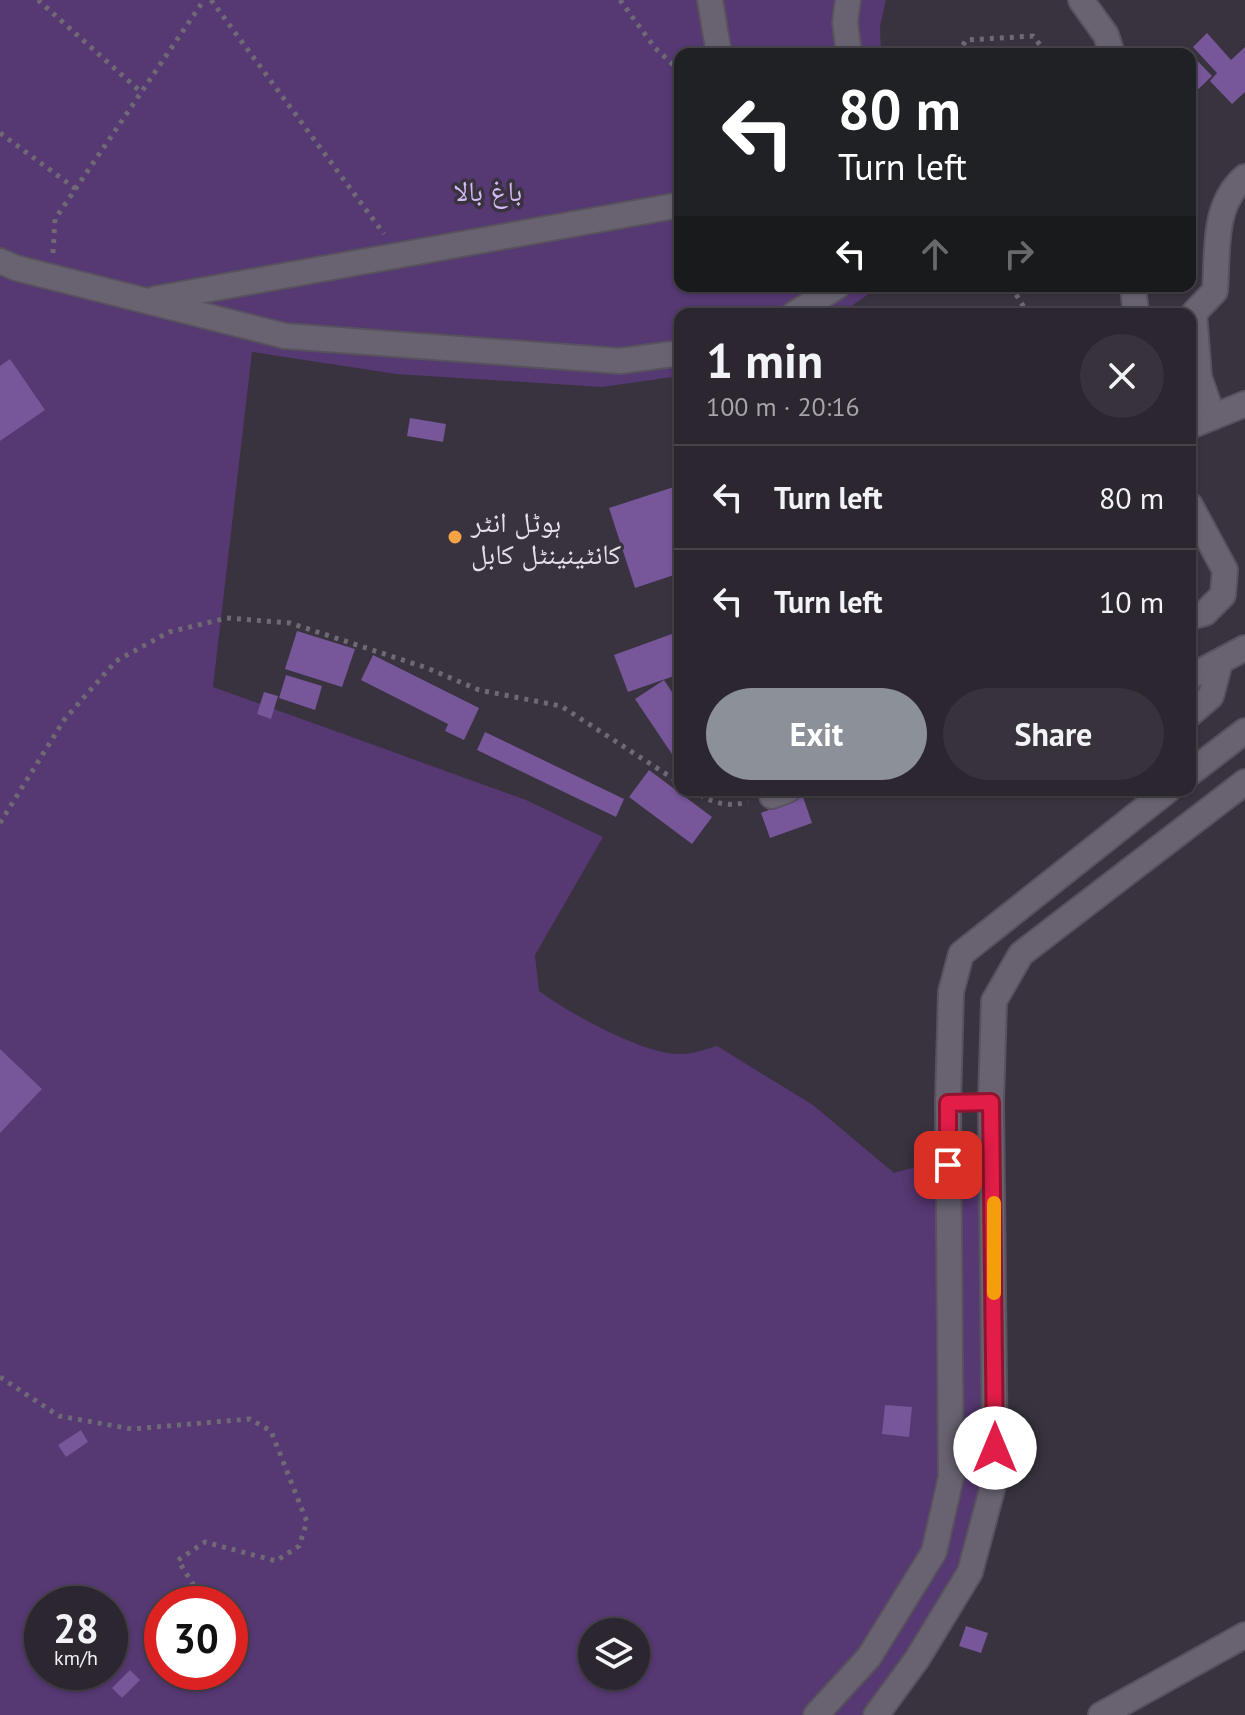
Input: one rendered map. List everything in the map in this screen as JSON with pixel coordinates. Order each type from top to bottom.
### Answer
[{"type":"street","points":[[710,0],[718,48]]},
{"type":"street","points":[[848,0],[845,22],[848,48]]},
{"type":"street","points":[[1081,0],[1106,35],[1110,48]]},
{"type":"street","points":[[1196,311],[1215,291],[1220,219],[1228,192],[1245,177]]},
{"type":"street","points":[[144,301],[674,206]]},
{"type":"street","points":[[0,261],[285,336],[620,361],[674,354]]},
{"type":"street","points":[[803,308],[829,292]]},
{"type":"street","points":[[1196,339],[1199,377],[1213,417]]},
{"type":"street","points":[[1196,424],[1245,404]]},
{"type":"street","points":[[1196,516],[1225,570],[1223,595],[1205,613],[1196,615]]},
{"type":"street","points":[[1196,674],[1245,648]]},
{"type":"street","points":[[1196,709],[1211,696],[1220,662]]},
{"type":"street","points":[[1196,768],[1245,731]]},
{"type":"street","points":[[876,1715],[917,1659],[970,1572],[995,1478],[991,1102],[994,1001],[1021,954],[1243,783],[1216,753]]},
{"type":"street","points":[[816,1715],[869,1657],[934,1552],[951,1477],[948,1103],[951,992],[961,954],[1160,796]]},
{"type":"street","points":[[948,1103],[991,1102]]},
{"type":"street","points":[[1101,1715],[1245,1635]]},
{"type":"path","points":[[38,0],[141,92]]},
{"type":"path","points":[[52,277],[55,219],[204,0]]},
{"type":"path","points":[[211,0],[399,254]]},
{"type":"path","points":[[620,0],[655,48],[674,65]]},
{"type":"path","points":[[961,48],[966,40],[1033,36],[1042,48]]},
{"type":"path","points":[[0,133],[76,189]]},
{"type":"path","points":[[0,823],[64,720],[116,661],[169,632],[227,618],[290,623],[427,668],[479,690],[561,706],[674,779]]},
{"type":"path","points":[[701,796],[712,803],[734,806],[769,796]]},
{"type":"path","points":[[0,1377],[59,1416],[132,1429],[250,1419],[271,1431],[307,1522],[299,1546],[276,1561],[205,1542],[178,1560],[194,1586]]},
{"type":"green space","name":"باغ بالا","points":[[0,0],[886,0],[880,27],[881,48],[674,48],[674,292],[871,292],[849,308],[674,308],[674,377],[602,387],[396,374],[252,352],[213,687],[526,800],[603,837],[535,955],[539,991],[568,1010],[607,1031],[666,1053],[686,1054],[717,1046],[813,1105],[894,1173],[993,1145],[995,1478],[970,1572],[876,1715],[0,1715]]},
{"type":"building","points":[[1207,33],[1231,60],[1245,47],[1245,92],[1232,104],[1210,81],[1217,73],[1193,47]]},
{"type":"building","points":[[1196,59],[1212,76],[1196,91]]},
{"type":"building","points":[[10,359],[45,410],[0,441],[0,366]]},
{"type":"building","points":[[410,418],[446,424],[443,442],[407,436]]},
{"type":"building","points":[[674,487],[674,575],[635,588],[609,508]]},
{"type":"building","points":[[297,631],[355,649],[342,687],[285,669]]},
{"type":"building","points":[[674,633],[674,676],[628,692],[614,655]]},
{"type":"building","points":[[373,655],[479,708],[464,740],[445,731],[448,724],[361,680]]},
{"type":"building","points":[[286,675],[322,686],[315,710],[279,698]]},
{"type":"building","points":[[664,680],[674,695],[674,757],[635,699]]},
{"type":"building","points":[[264,692],[278,696],[271,719],[257,714]]},
{"type":"building","points":[[485,732],[624,799],[616,817],[477,750]]},
{"type":"building","points":[[649,770],[674,789],[674,796],[684,796],[712,817],[692,844],[629,797]]},
{"type":"building","points":[[803,797],[812,823],[770,838],[761,813]]},
{"type":"building","points":[[0,1049],[42,1089],[0,1133]]},
{"type":"building","points":[[885,1405],[912,1407],[909,1437],[882,1434]]},
{"type":"building","points":[[81,1430],[88,1442],[66,1457],[58,1445]]},
{"type":"building","points":[[966,1626],[988,1633],[981,1653],[959,1646]]},
{"type":"building","points":[[130,1670],[140,1680],[122,1698],[114,1690],[128,1690]]},
{"type":"slow traffic","points":[[994,1203],[994,1293]]},
{"type":"place","name":"ہوٹل انٹر کانٹینینٹل کابل","points":[[455,537]]},
{"type":"route","points":[[948,1165],[948,1103],[991,1102],[995,1448]]}]
